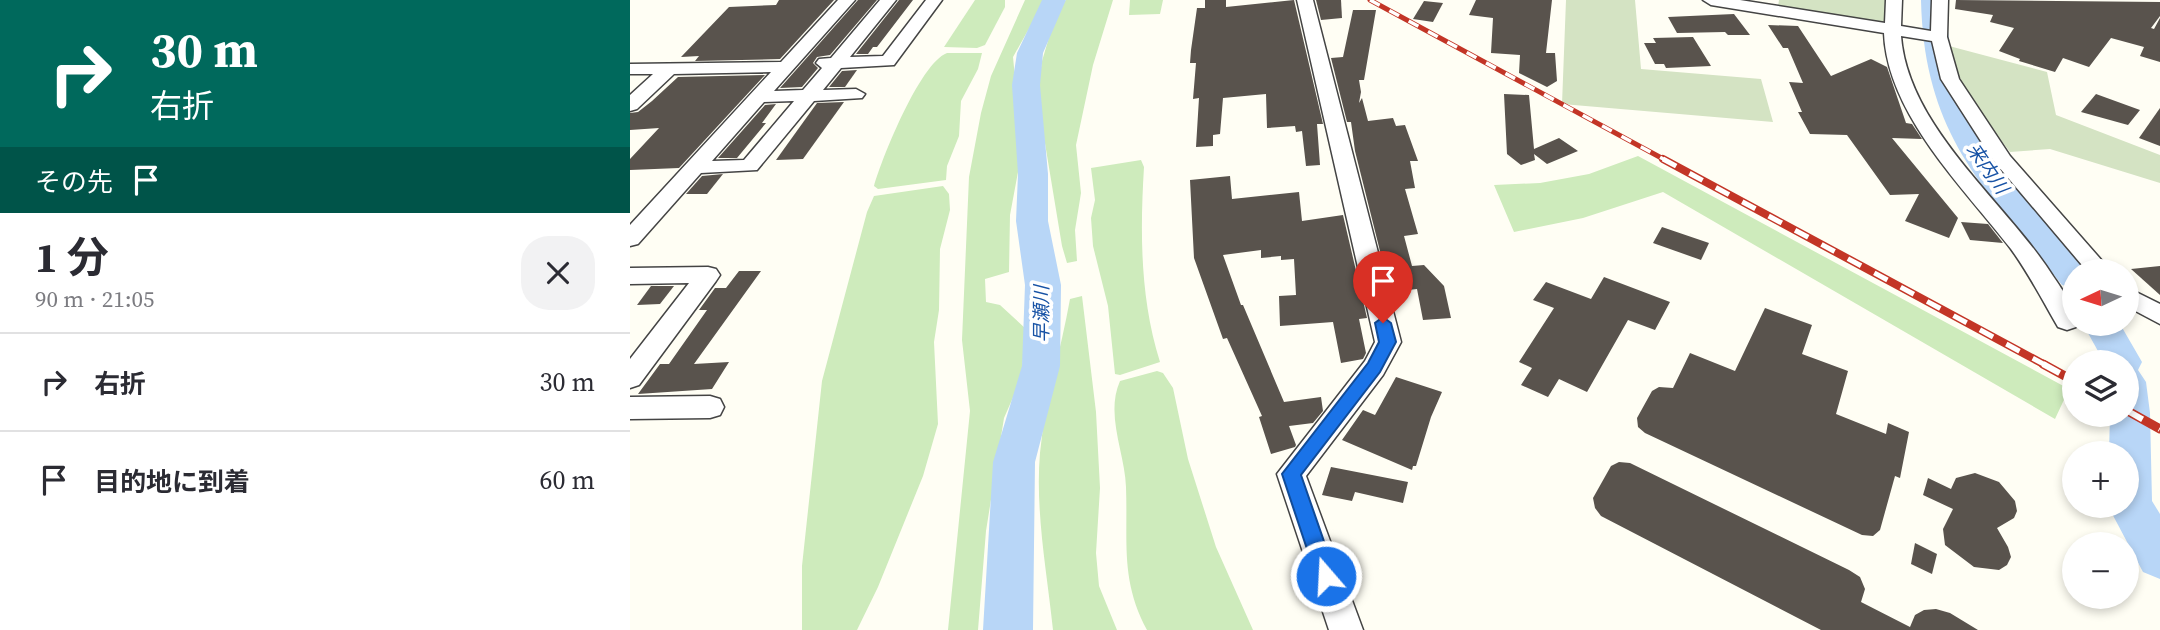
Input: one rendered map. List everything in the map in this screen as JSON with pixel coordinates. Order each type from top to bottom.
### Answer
[{"type":"street","points":[[632,235],[846,0]]},
{"type":"street","points":[[695,167],[750,166],[888,0]]},
{"type":"street","points":[[630,69],[888,61],[934,0]]},
{"type":"street","points":[[1305,0],[1388,342],[1374,368],[1291,474],[1346,630]]},
{"type":"street","points":[[1711,0],[1939,37]]},
{"type":"street","points":[[1894,0],[1892,28],[1895,53],[1908,87],[1936,144],[2011,234],[2050,289],[2062,312]]},
{"type":"street","points":[[1940,0],[1939,37],[1950,79],[2003,160],[2090,259]]},
{"type":"street","points":[[630,105],[669,69]]},
{"type":"street","points":[[758,97],[856,94]]},
{"type":"street","points":[[630,276],[708,275],[630,378]]},
{"type":"street","points":[[2139,303],[2160,315]]},
{"type":"street","points":[[630,408],[710,407]]},
{"type":"green space","points":[[975,0],[1005,0],[1005,7],[985,45],[977,48],[944,47]]},
{"type":"green space","points":[[1025,0],[1045,0],[1013,57],[1020,130],[1018,172],[1010,215],[1009,272],[985,279],[986,302],[1000,305],[1026,329],[1021,379],[1004,418],[986,531],[978,630],[948,630],[970,411],[962,340],[969,177],[991,76]]},
{"type":"green space","points":[[1066,0],[1113,0],[1093,65],[1076,145],[1081,193],[1075,230],[1077,261],[1067,263],[1037,95],[1042,61],[1056,14]]},
{"type":"green space","points":[[1130,0],[1163,0],[1160,14],[1129,15]]},
{"type":"green space","points":[[1566,0],[1635,0],[1641,69],[1761,79],[1773,122],[1562,104]]},
{"type":"green space","points":[[1779,0],[1886,0],[1886,25],[1778,7]]},
{"type":"green space","points":[[1949,46],[2047,72],[2056,115],[2160,155],[2160,183],[2050,149],[2010,152],[1964,92]]},
{"type":"green space","points":[[947,53],[982,53],[978,69],[961,101],[959,136],[947,166],[946,180],[878,189],[874,186],[878,173],[903,113],[925,74],[936,60]]},
{"type":"green space","points":[[1638,156],[2062,385],[2062,404],[2055,419],[1663,192],[1583,218],[1514,232],[1494,185],[1540,183],[1589,174]]},
{"type":"green space","points":[[1141,160],[1144,167],[1142,241],[1145,290],[1160,362],[1120,375],[1115,374],[1108,306],[1093,246],[1091,218],[1095,200],[1091,168]]},
{"type":"green space","points":[[943,186],[949,194],[950,210],[940,249],[939,310],[934,342],[938,424],[923,476],[878,587],[857,630],[802,630],[802,566],[822,381],[867,212],[874,196]]},
{"type":"green space","points":[[1082,296],[1096,412],[1100,488],[1096,553],[1099,586],[1117,630],[1053,630],[1042,541],[1039,475],[1042,433],[1070,299]]},
{"type":"green space","points":[[1157,371],[1163,373],[1173,388],[1188,459],[1216,547],[1253,630],[1147,630],[1138,612],[1127,560],[1125,474],[1114,407],[1120,381]]},
{"type":"building","points":[[779,0],[834,0],[780,59],[695,61],[699,56],[681,57],[729,7],[776,5]]},
{"type":"building","points":[[858,0],[877,0],[830,55],[817,57],[813,63],[818,68],[802,87],[780,88]]},
{"type":"building","points":[[899,0],[913,0],[877,47],[873,47],[868,54],[856,54]]},
{"type":"building","points":[[1205,0],[1226,0],[1226,7],[1294,0],[1323,124],[1317,124],[1320,165],[1306,166],[1302,131],[1296,132],[1295,126],[1267,128],[1266,94],[1223,98],[1220,134],[1213,135],[1213,146],[1196,147],[1199,98],[1193,99],[1196,63],[1190,63],[1197,8],[1205,8]]},
{"type":"building","points":[[1316,0],[1341,0],[1342,18],[1321,20]]},
{"type":"building","points":[[1476,0],[1552,0],[1546,53],[1555,53],[1557,81],[1547,87],[1519,73],[1520,55],[1491,53],[1493,18],[1469,15]]},
{"type":"building","points":[[1956,0],[2160,2],[2160,16],[2151,28],[2154,29],[2160,18],[2160,62],[2140,56],[2144,47],[2111,38],[2089,67],[2063,58],[2055,72],[2019,61],[2020,59],[1999,51],[2014,28],[1990,22],[1993,15],[1955,9]]},
{"type":"building","points":[[1424,1],[1443,3],[1433,22],[1413,19]]},
{"type":"building","points":[[1353,10],[1376,10],[1364,80],[1359,80],[1359,103],[1362,98],[1368,121],[1393,118],[1396,126],[1405,125],[1418,161],[1410,161],[1415,188],[1405,189],[1418,234],[1404,236],[1412,266],[1424,265],[1444,286],[1451,318],[1423,320],[1417,289],[1399,291],[1392,262],[1383,263],[1355,151],[1351,122],[1347,122],[1331,58],[1343,57]]},
{"type":"building","points":[[1734,14],[1750,35],[1728,35],[1725,32],[1677,33],[1668,17]]},
{"type":"building","points":[[1768,25],[1798,26],[1831,76],[1871,59],[1887,67],[1906,123],[1912,124],[1922,139],[1892,138],[1958,218],[1949,238],[1905,221],[1919,194],[1890,195],[1847,135],[1810,134],[1798,112],[1802,112],[1789,82],[1803,83],[1788,48],[1783,48]]},
{"type":"building","points":[[1693,37],[1711,66],[1666,68],[1664,64],[1655,64],[1644,43],[1656,43],[1653,38]]},
{"type":"building","points":[[857,70],[845,87],[829,87],[842,71]]},
{"type":"building","points":[[765,75],[679,168],[630,170],[630,159],[659,128],[630,130],[630,113],[638,112],[678,77]]},
{"type":"building","points":[[1504,94],[1529,95],[1534,149],[1559,138],[1578,151],[1547,164],[1534,154],[1535,160],[1521,165],[1507,154]]},
{"type":"building","points":[[2096,94],[2140,110],[2128,125],[2081,112]]},
{"type":"building","points":[[844,102],[803,159],[776,160],[817,103]]},
{"type":"building","points":[[776,104],[762,123],[766,123],[737,158],[718,158],[765,105]]},
{"type":"building","points":[[2160,108],[2160,146],[2139,138]]},
{"type":"building","points":[[723,174],[707,194],[686,194],[702,176]]},
{"type":"building","points":[[1230,176],[1232,199],[1299,192],[1302,221],[1343,215],[1367,318],[1359,319],[1366,353],[1363,359],[1341,363],[1333,322],[1280,326],[1279,296],[1296,295],[1294,259],[1281,260],[1281,256],[1261,258],[1261,250],[1223,255],[1241,305],[1284,402],[1321,397],[1323,411],[1313,423],[1289,426],[1295,447],[1271,454],[1259,417],[1262,416],[1227,338],[1223,339],[1194,258],[1190,180]]},
{"type":"building","points":[[1961,222],[1988,224],[2003,243],[1970,240]]},
{"type":"building","points":[[1662,227],[1709,243],[1701,260],[1653,243]]},
{"type":"building","points":[[2160,266],[2160,295],[2139,276],[2139,268]]},
{"type":"building","points":[[739,271],[761,271],[694,364],[729,362],[712,389],[638,394],[660,364],[669,364],[707,310],[699,310],[715,288],[726,288]]},
{"type":"building","points":[[1604,277],[1670,302],[1655,330],[1628,320],[1587,392],[1559,379],[1548,397],[1521,385],[1532,368],[1519,362],[1554,308],[1533,300],[1546,282],[1591,299]]},
{"type":"building","points":[[651,286],[674,286],[660,304],[637,305]]},
{"type":"building","points":[[1765,308],[1812,325],[1802,354],[1848,371],[1836,414],[1886,434],[1888,423],[1909,432],[1900,478],[1895,476],[1880,530],[1873,536],[1862,535],[1645,433],[1638,427],[1637,418],[1652,391],[1659,387],[1673,388],[1690,353],[1735,371]]},
{"type":"building","points":[[1396,377],[1442,392],[1416,466],[1413,466],[1412,470],[1342,440],[1363,410],[1375,415]]},
{"type":"building","points":[[1619,462],[1630,463],[1849,570],[1860,577],[1865,589],[1861,602],[1910,627],[1915,615],[1924,610],[1936,609],[1950,613],[1978,630],[1821,630],[1601,516],[1595,508],[1593,498],[1611,466]]},
{"type":"building","points":[[1331,467],[1408,482],[1403,503],[1355,492],[1352,501],[1322,495]]},
{"type":"building","points":[[1975,473],[1999,482],[2015,501],[2017,511],[2014,518],[1997,528],[2011,557],[2007,565],[1999,570],[1974,567],[1945,545],[1943,529],[1953,509],[1923,495],[1928,478],[1951,489],[1956,478]]},
{"type":"building","points":[[1915,543],[1937,554],[1932,574],[1911,564]]},
{"type":"waterway","name":"早瀬川","points":[[1008,630],[1014,462],[1041,366],[1043,285],[1032,221],[1033,174],[1026,85],[1030,53],[1054,0]]},
{"type":"waterway","name":"来内川","points":[[1933,0],[1936,40],[1945,83],[1968,143],[2000,189],[2062,262]]},
{"type":"waterway","name":"来内川","points":[[2108,336],[2116,350]]},
{"type":"waterway","name":"来内川","points":[[2130,427],[2130,504],[2160,557]]},
{"type":"railway","points":[[1370,0],[1667,161]]},
{"type":"railway","points":[[1663,159],[2047,366]]},
{"type":"railway","points":[[2043,364],[2062,374]]},
{"type":"railway","points":[[2139,417],[2160,429]]},
{"type":"route","points":[[1326,576],[1291,474],[1374,368],[1388,342],[1383,323]]}]
